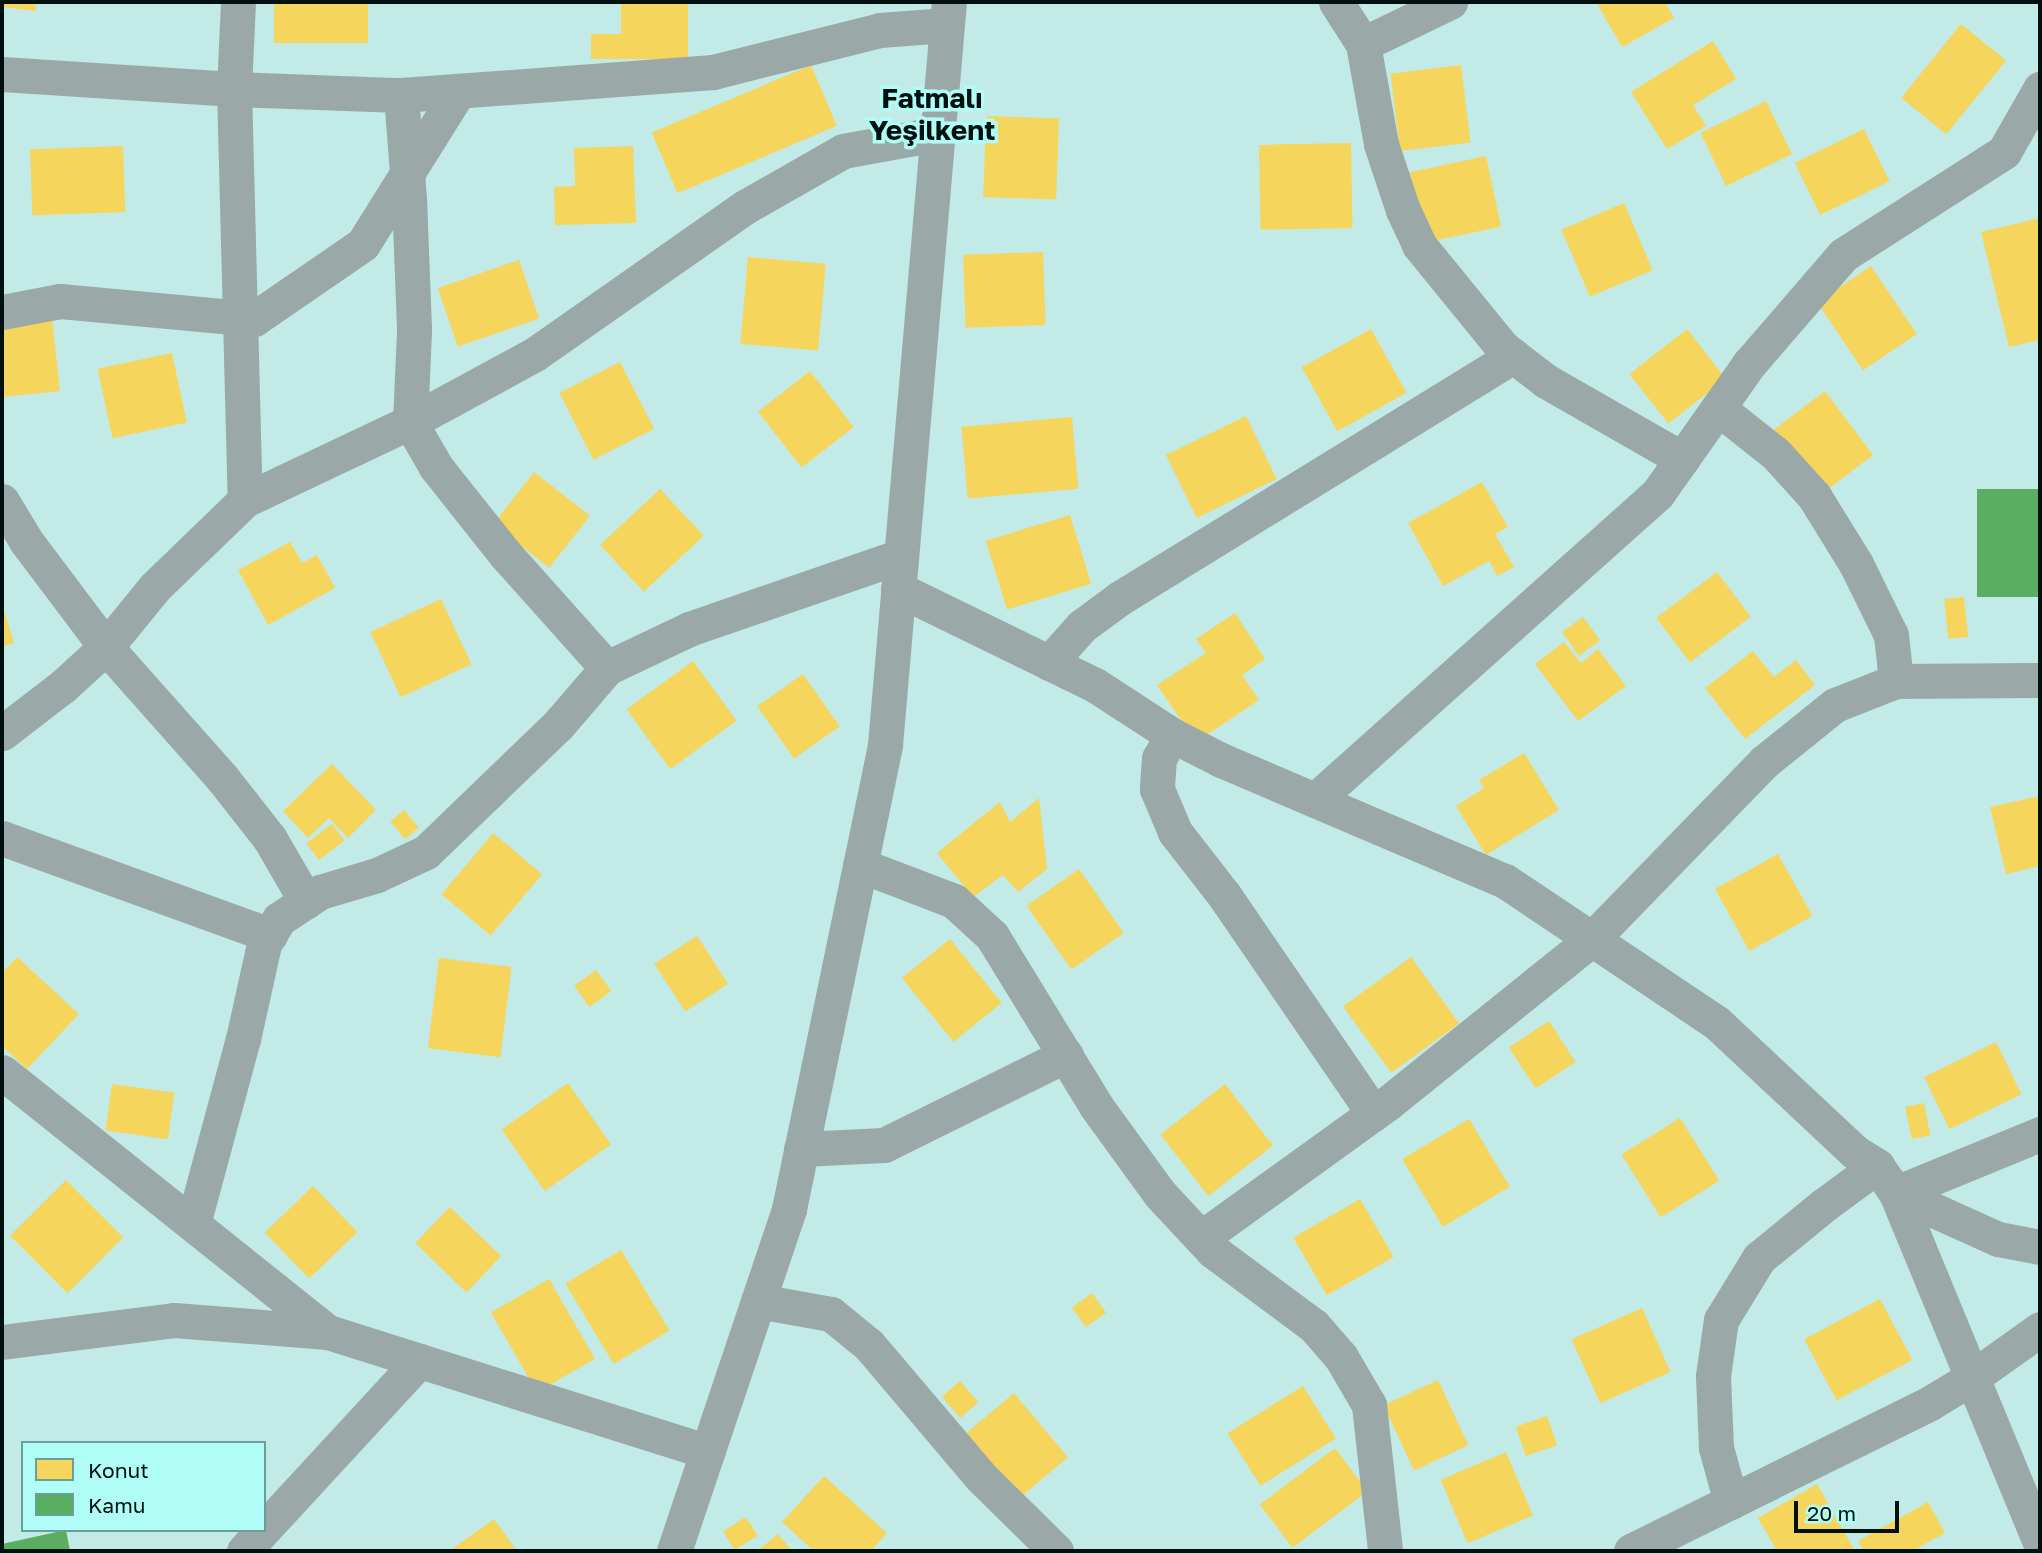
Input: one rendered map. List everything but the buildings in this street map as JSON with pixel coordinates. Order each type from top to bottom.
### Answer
[{"type":"street","points":[[238,2],[234,89],[245,500]]},
{"type":"street","points":[[1336,2],[1363,44],[1381,144],[1403,210],[1419,245],[1503,348],[1546,381],[1682,459]]},
{"type":"street","points":[[1363,44],[1450,2]]},
{"type":"street","points":[[2,74],[234,89],[401,95],[458,92],[713,72],[947,13],[885,745],[789,1209],[674,1551]]},
{"type":"street","points":[[1315,800],[1658,493],[1749,364],[1843,254],[2004,152],[2040,89]]},
{"type":"street","points":[[2,312],[61,301],[254,319],[363,244],[458,92]]},
{"type":"street","points":[[401,95],[414,331],[410,422],[436,467],[470,510],[607,668]]},
{"type":"street","points":[[2,733],[62,687],[106,647],[155,587],[245,500],[410,422],[535,354],[745,207],[843,151],[937,134]]},
{"type":"street","points":[[1049,663],[1082,626],[1119,598],[1513,356]]},
{"type":"street","points":[[1718,408],[1776,454],[1814,496],[1856,564],[1891,635],[1896,681]]},
{"type":"street","points":[[2,501],[26,541],[106,647],[239,799],[270,839],[306,901]]},
{"type":"street","points":[[193,1224],[243,1039],[264,944],[279,919],[320,892],[377,875],[426,852],[558,725],[607,668],[689,629],[900,573],[1049,663],[1095,685],[1172,736],[1505,881],[1717,1023],[1887,1179],[1998,1239],[2040,1247]]},
{"type":"street","points":[[1201,1238],[1374,1114],[1592,939],[1764,762],[1835,705],[1896,681],[2040,680]]},
{"type":"street","points":[[1172,736],[1159,758],[1157,789],[1175,832],[1224,895],[1374,1114]]},
{"type":"street","points":[[2,838],[270,934]]},
{"type":"street","points":[[860,865],[954,901],[992,936],[1096,1105],[1160,1194],[1213,1251],[1314,1326],[1341,1357],[1369,1405],[1385,1551]]},
{"type":"street","points":[[801,1149],[884,1145],[1066,1055]]},
{"type":"street","points":[[2,1072],[328,1332]]},
{"type":"street","points":[[1731,1502],[1716,1448],[1713,1376],[1721,1320],[1759,1258],[1824,1205],[1887,1179],[2040,1134]]},
{"type":"street","points":[[1887,1179],[2040,1543]]},
{"type":"street","points":[[758,1301],[831,1314],[869,1345],[980,1476],[1056,1551]]},
{"type":"street","points":[[4,1347],[174,1320],[328,1332],[708,1452]]},
{"type":"street","points":[[1631,1551],[1970,1379],[2040,1329]]},
{"type":"street","points":[[266,1528],[419,1361]]},
{"type":"street","points":[[244,1551],[262,1532]]},
{"type":"district","name":"Fatmalı Yeşilkent","points":[[932,114]]}]
